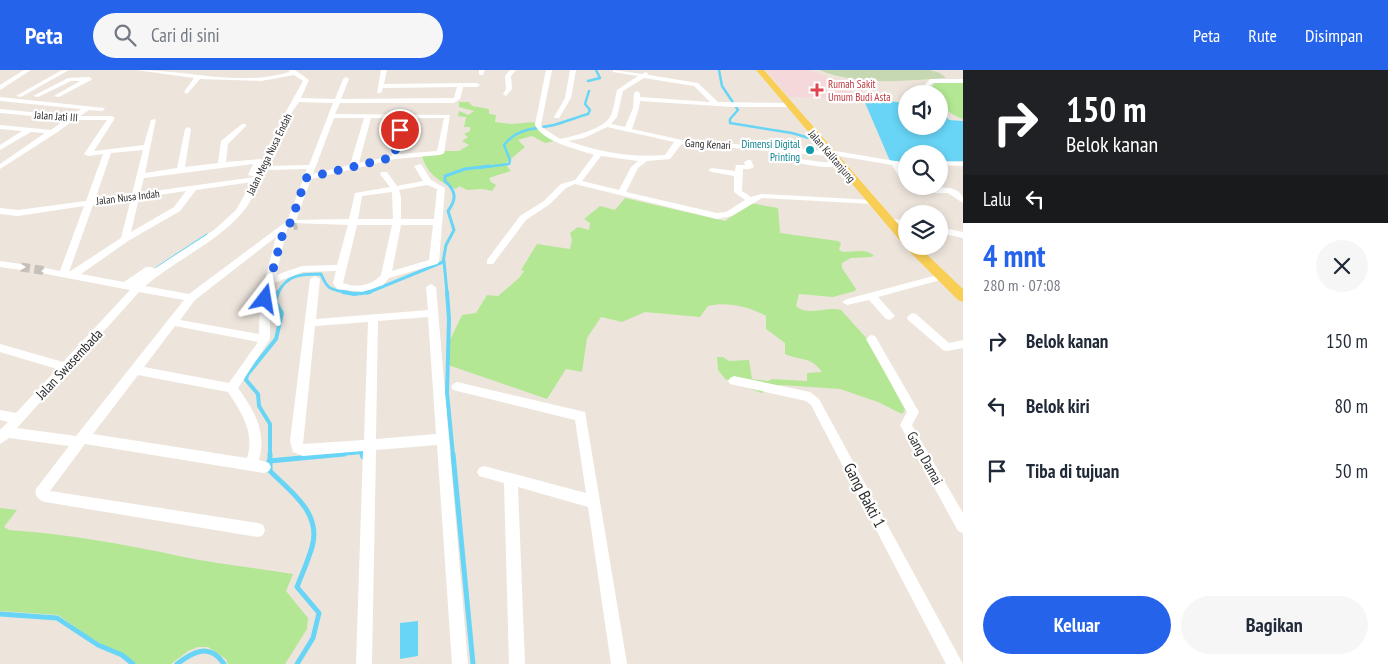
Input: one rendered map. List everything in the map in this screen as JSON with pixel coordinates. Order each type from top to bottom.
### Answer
[{"type":"main road","name":"Jalan Kalitanjung","points":[[760,70],[898,231]]},
{"type":"main road","points":[[921,255],[963,297]]},
{"type":"street","points":[[0,88],[28,70]]},
{"type":"street","points":[[19,96],[66,70]]},
{"type":"street","points":[[139,70],[198,77],[273,79],[292,72]]},
{"type":"street","points":[[187,76],[193,70]]},
{"type":"street","points":[[377,100],[384,70],[393,70]]},
{"type":"street","points":[[506,94],[508,92],[508,76],[513,70]]},
{"type":"street","name":"Gang Kenari","points":[[549,70],[546,78],[543,111],[539,127],[559,141],[599,154],[645,159],[666,157],[677,144],[682,142],[830,153],[898,163]]},
{"type":"street","points":[[557,116],[568,98],[573,70],[568,70]]},
{"type":"street","points":[[559,141],[581,136],[606,124],[614,117],[620,90],[644,75],[660,70]]},
{"type":"street","points":[[615,71],[697,85],[715,103]]},
{"type":"street","name":"Jalan Mega Nusa Endah","points":[[131,287],[166,256],[222,220],[235,207],[263,168],[286,115],[306,80],[292,72]]},
{"type":"street","points":[[187,92],[198,77]]},
{"type":"street","points":[[49,79],[78,84]]},
{"type":"street","points":[[36,96],[65,81],[88,79],[57,96]]},
{"type":"street","points":[[232,388],[265,338],[264,315],[270,281],[293,224],[308,173],[346,79]]},
{"type":"street","points":[[928,85],[930,82],[963,81]]},
{"type":"street","points":[[380,86],[477,86]]},
{"type":"street","points":[[296,100],[456,100],[460,86]]},
{"type":"street","points":[[28,91],[43,93]]},
{"type":"street","points":[[628,130],[637,96],[735,105],[789,105]]},
{"type":"street","points":[[0,99],[102,109]]},
{"type":"street","points":[[0,166],[54,132],[87,108]]},
{"type":"street","name":"Jalan Jati III","points":[[0,111],[74,118],[112,118],[87,153],[108,152]]},
{"type":"street","points":[[263,168],[308,173],[354,166],[394,157],[440,153],[451,116],[331,116]]},
{"type":"street","points":[[354,166],[368,116]]},
{"type":"street","points":[[394,157],[403,116]]},
{"type":"street","points":[[124,239],[154,120]]},
{"type":"street","points":[[606,124],[682,142]]},
{"type":"street","points":[[222,165],[224,143],[244,125]]},
{"type":"street","points":[[1,128],[54,132]]},
{"type":"street","points":[[181,170],[188,129]]},
{"type":"street","points":[[0,148],[29,130]]},
{"type":"street","points":[[69,274],[90,202],[108,152],[147,147]]},
{"type":"street","points":[[578,182],[599,154]]},
{"type":"street","points":[[762,155],[822,164],[840,164]]},
{"type":"street","points":[[621,193],[635,167],[645,159]]},
{"type":"street","points":[[140,176],[258,161],[253,180]]},
{"type":"street","points":[[748,162],[750,167],[739,167],[738,192],[749,199]]},
{"type":"street","points":[[895,163],[898,168]]},
{"type":"street","points":[[948,163],[963,164]]},
{"type":"street","points":[[386,276],[434,262],[441,188],[428,182],[418,166]]},
{"type":"street","points":[[712,170],[738,174]]},
{"type":"street","points":[[384,174],[394,189],[398,196],[396,222],[385,279],[374,286],[362,289],[340,287],[338,283],[358,195],[368,192],[394,189],[428,182]]},
{"type":"street","name":"Jalan Nusa Indah","points":[[0,211],[18,213],[253,180]]},
{"type":"street","points":[[490,262],[526,215],[537,210],[569,182],[578,182],[717,216],[724,216],[736,210],[749,199],[761,196],[873,202]]},
{"type":"street","points":[[69,274],[124,239],[177,209],[193,188]]},
{"type":"street","points":[[948,191],[953,192],[963,201]]},
{"type":"street","points":[[258,530],[45,496],[42,493],[43,488],[191,298],[293,224],[439,222]]},
{"type":"street","points":[[890,222],[898,222]]},
{"type":"street","points":[[948,232],[963,235]]},
{"type":"street","points":[[0,264],[21,267]]},
{"type":"street","points":[[270,281],[302,269],[341,268]]},
{"type":"street","points":[[46,271],[191,298]]},
{"type":"street","points":[[315,279],[296,441],[297,448],[303,450],[443,439]]},
{"type":"street","points":[[847,302],[871,296],[951,283]]},
{"type":"street","name":"Jalan Swasembada","points":[[3,435],[66,367],[131,287]]},
{"type":"street","points":[[431,287],[460,664]]},
{"type":"street","points":[[871,296],[890,316]]},
{"type":"street","points":[[310,322],[433,313]]},
{"type":"street","points":[[912,317],[947,348],[963,344]]},
{"type":"street","points":[[364,664],[373,318]]},
{"type":"street","points":[[172,322],[265,338]]},
{"type":"street","name":"Gang Damai","points":[[871,339],[912,412],[912,416],[908,419],[906,425],[963,526]]},
{"type":"street","points":[[0,348],[66,367]]},
{"type":"street","points":[[3,435],[81,440],[258,466],[255,455],[257,440],[252,418],[232,388],[135,370]]},
{"type":"street","name":"Gang Bakti 1","points":[[734,381],[810,396],[815,402],[955,664]]},
{"type":"street","points":[[457,387],[581,416],[619,664]]},
{"type":"street","points":[[0,414],[18,419]]},
{"type":"street","points":[[484,472],[594,502]]},
{"type":"street","points":[[510,479],[517,664]]},
{"type":"shaded area","name":"Rumah Sakit Umum Budi Asta","points":[[766,70],[810,70],[831,78],[841,79],[847,84],[857,99],[788,97]]},
{"type":"green space","points":[[819,70],[930,70],[940,73],[946,78],[898,81],[866,80],[834,75]]},
{"type":"green space","points":[[963,81],[963,119],[948,111],[948,85],[933,85],[935,82]]},
{"type":"green space","points":[[459,102],[469,102],[472,106],[489,109],[489,114],[496,115],[495,122],[512,124],[534,122],[536,127],[554,141],[545,143],[532,136],[518,140],[525,147],[505,164],[511,171],[489,178],[496,185],[492,191],[482,189],[467,190],[459,186],[456,189],[435,177],[427,168],[422,156],[444,154],[445,151],[459,151],[469,145],[462,141],[468,137],[464,134],[470,131],[470,127],[464,127],[466,117],[458,116],[459,111],[468,115],[474,111],[459,107]]},
{"type":"green space","points":[[625,198],[725,221],[750,203],[778,208],[780,233],[838,241],[841,243],[839,250],[843,252],[864,251],[874,256],[851,258],[842,263],[842,268],[856,289],[855,291],[833,297],[799,294],[796,306],[806,311],[841,310],[869,341],[905,410],[902,414],[878,402],[840,389],[781,385],[762,393],[725,379],[718,370],[717,357],[723,357],[729,361],[749,360],[752,379],[807,381],[807,373],[822,372],[809,361],[785,354],[785,343],[766,329],[766,316],[746,308],[723,304],[708,306],[700,317],[645,312],[622,322],[601,317],[587,338],[582,372],[566,369],[547,399],[448,365],[448,344],[462,315],[476,313],[487,295],[498,296],[519,278],[524,271],[521,270],[537,244],[570,249],[572,240],[570,233],[578,227],[589,230],[590,223],[584,219],[600,206],[615,210]]},
{"type":"green space","points":[[0,508],[17,510],[4,527],[9,530],[95,540],[207,561],[293,574],[286,591],[308,618],[307,629],[285,664],[228,664],[226,659],[208,647],[198,647],[188,651],[171,664],[136,664],[88,636],[58,615],[0,611]]},
{"type":"water","points":[[863,98],[898,102],[898,135],[948,135],[948,119],[963,121],[963,161],[948,162],[948,145],[898,145],[898,162],[890,161]]},
{"type":"water","points":[[418,621],[418,656],[400,659],[400,623]]},
{"type":"waterway","points":[[588,81],[600,78],[596,70]]},
{"type":"waterway","points":[[719,70],[722,86],[738,110],[730,119],[730,123],[792,133],[809,138]]},
{"type":"waterway","points":[[478,168],[509,164],[510,160],[504,145],[509,139],[520,132],[554,125],[588,114],[590,110],[585,104],[589,91]]},
{"type":"waterway","points":[[369,292],[443,262],[446,245],[454,230],[448,211],[453,203],[454,195],[445,181],[445,176],[465,169],[489,166]]},
{"type":"waterway","points":[[157,268],[207,235]]},
{"type":"waterway","points":[[444,261],[447,293]]},
{"type":"waterway","points":[[278,293],[286,282],[296,276],[308,274],[321,274],[328,286],[338,291],[349,293]]},
{"type":"waterway","points":[[270,461],[270,424],[259,406],[258,394],[246,380],[247,375],[276,339],[282,313],[275,301],[278,292]]},
{"type":"waterway","points":[[343,292],[354,294],[369,292]]},
{"type":"waterway","points":[[447,292],[449,319],[447,393],[453,455]]},
{"type":"waterway","points":[[331,455],[361,452],[362,455]]},
{"type":"waterway","points":[[270,461],[344,454]]},
{"type":"waterway","points":[[453,454],[473,664]]},
{"type":"waterway","points":[[270,461],[270,471],[303,504],[313,524],[312,547],[297,587],[319,613],[313,638],[297,664]]},
{"type":"waterway","points":[[0,614],[57,618],[98,645],[122,655],[133,664]]},
{"type":"waterway","points":[[177,664],[202,651],[213,653],[224,664]]},
{"type":"tunnel","points":[[293,226],[297,225]]},
{"type":"tunnel","points":[[21,267],[46,271]]},
{"type":"place","name":"Rumah Sakit Umum Budi Asta","points":[[817,90]]},
{"type":"place","name":"Dimensi Digital Printing","points":[[810,150]]},
{"type":"route","points":[[265,299],[284,229],[291,222],[306,178],[394,157],[400,130]]}]
